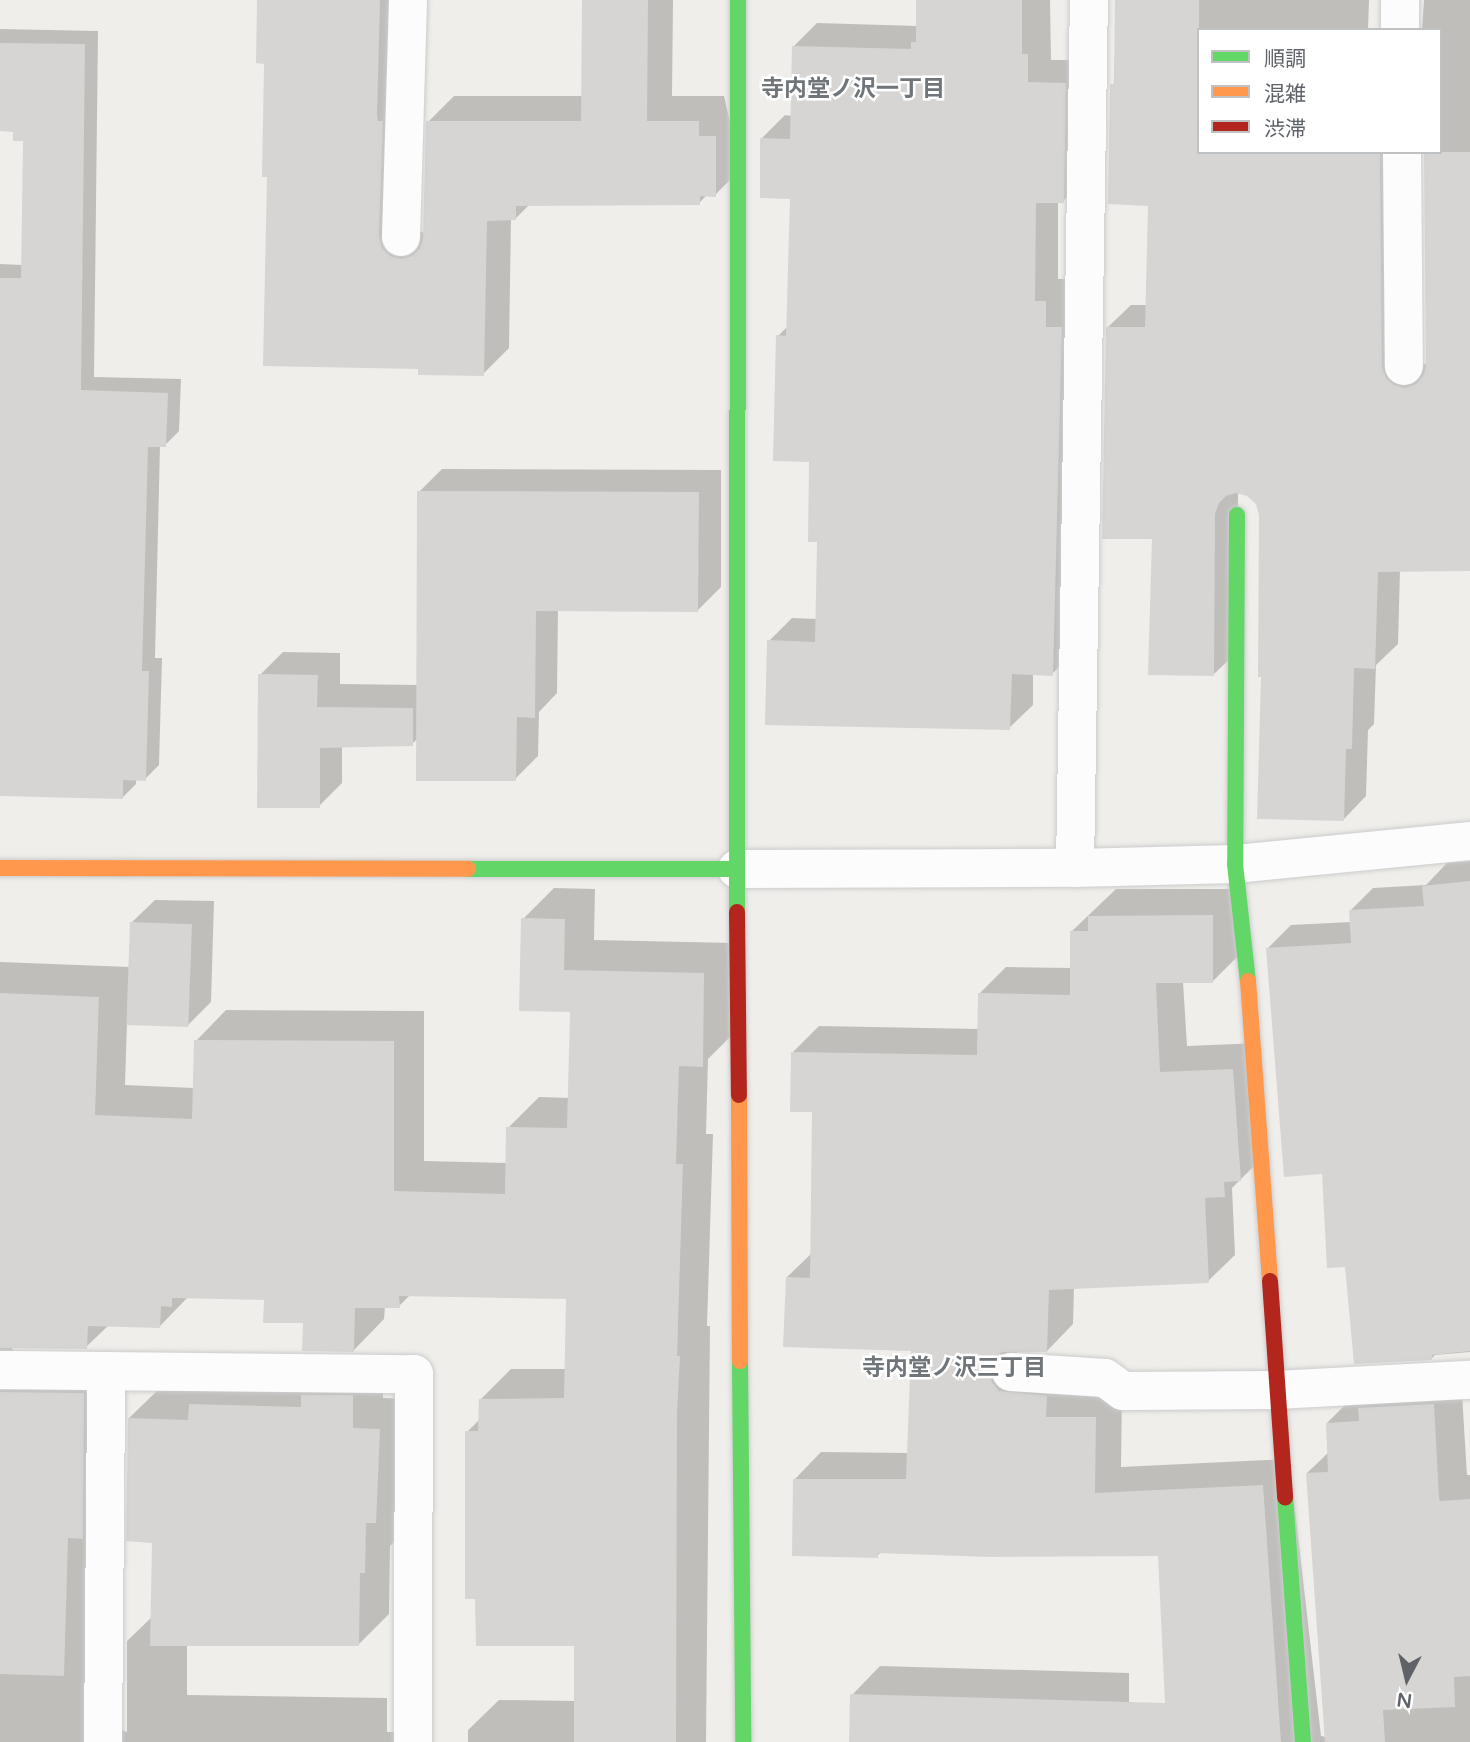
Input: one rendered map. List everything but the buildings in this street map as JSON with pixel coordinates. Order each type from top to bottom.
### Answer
[{"type":"street","points":[[401,237],[408,0]]},
{"type":"street","points":[[738,0],[737,869],[743,1742]]},
{"type":"street","points":[[1075,868],[1089,0]]},
{"type":"street","points":[[1400,0],[1400,28]]},
{"type":"street","points":[[1402,154],[1404,366]]},
{"type":"street","points":[[1237,515],[1235,864],[1248,979],[1303,1742]]},
{"type":"street","points":[[0,868],[1075,868],[1235,864],[1470,841]]},
{"type":"street","points":[[0,1370],[414,1374],[413,1742]]},
{"type":"street","points":[[103,1742],[106,1371]]},
{"type":"street","points":[[1011,1372],[1105,1378],[1123,1391],[1276,1390],[1470,1380]]},
{"type":"traffic: fast","points":[[737,912],[738,0]]},
{"type":"traffic: fast","points":[[1237,515],[1235,864],[1248,981]]},
{"type":"traffic: fast","points":[[468,869],[737,869]]},
{"type":"traffic: fast","points":[[740,1361],[743,1742]]},
{"type":"traffic: fast","points":[[1285,1497],[1303,1742]]},
{"type":"traffic: slow","points":[[0,868],[468,869]]},
{"type":"traffic: slow","points":[[1248,981],[1270,1281]]},
{"type":"traffic: slow","points":[[739,1095],[740,1361]]},
{"type":"traffic: jam","points":[[737,912],[739,1095]]},
{"type":"traffic: jam","points":[[1270,1281],[1285,1497]]},
{"type":"district","name":"寺内堂ノ沢一丁目","points":[[853,89]]},
{"type":"district","name":"寺内堂ノ沢三丁目","points":[[954,1368]]}]
